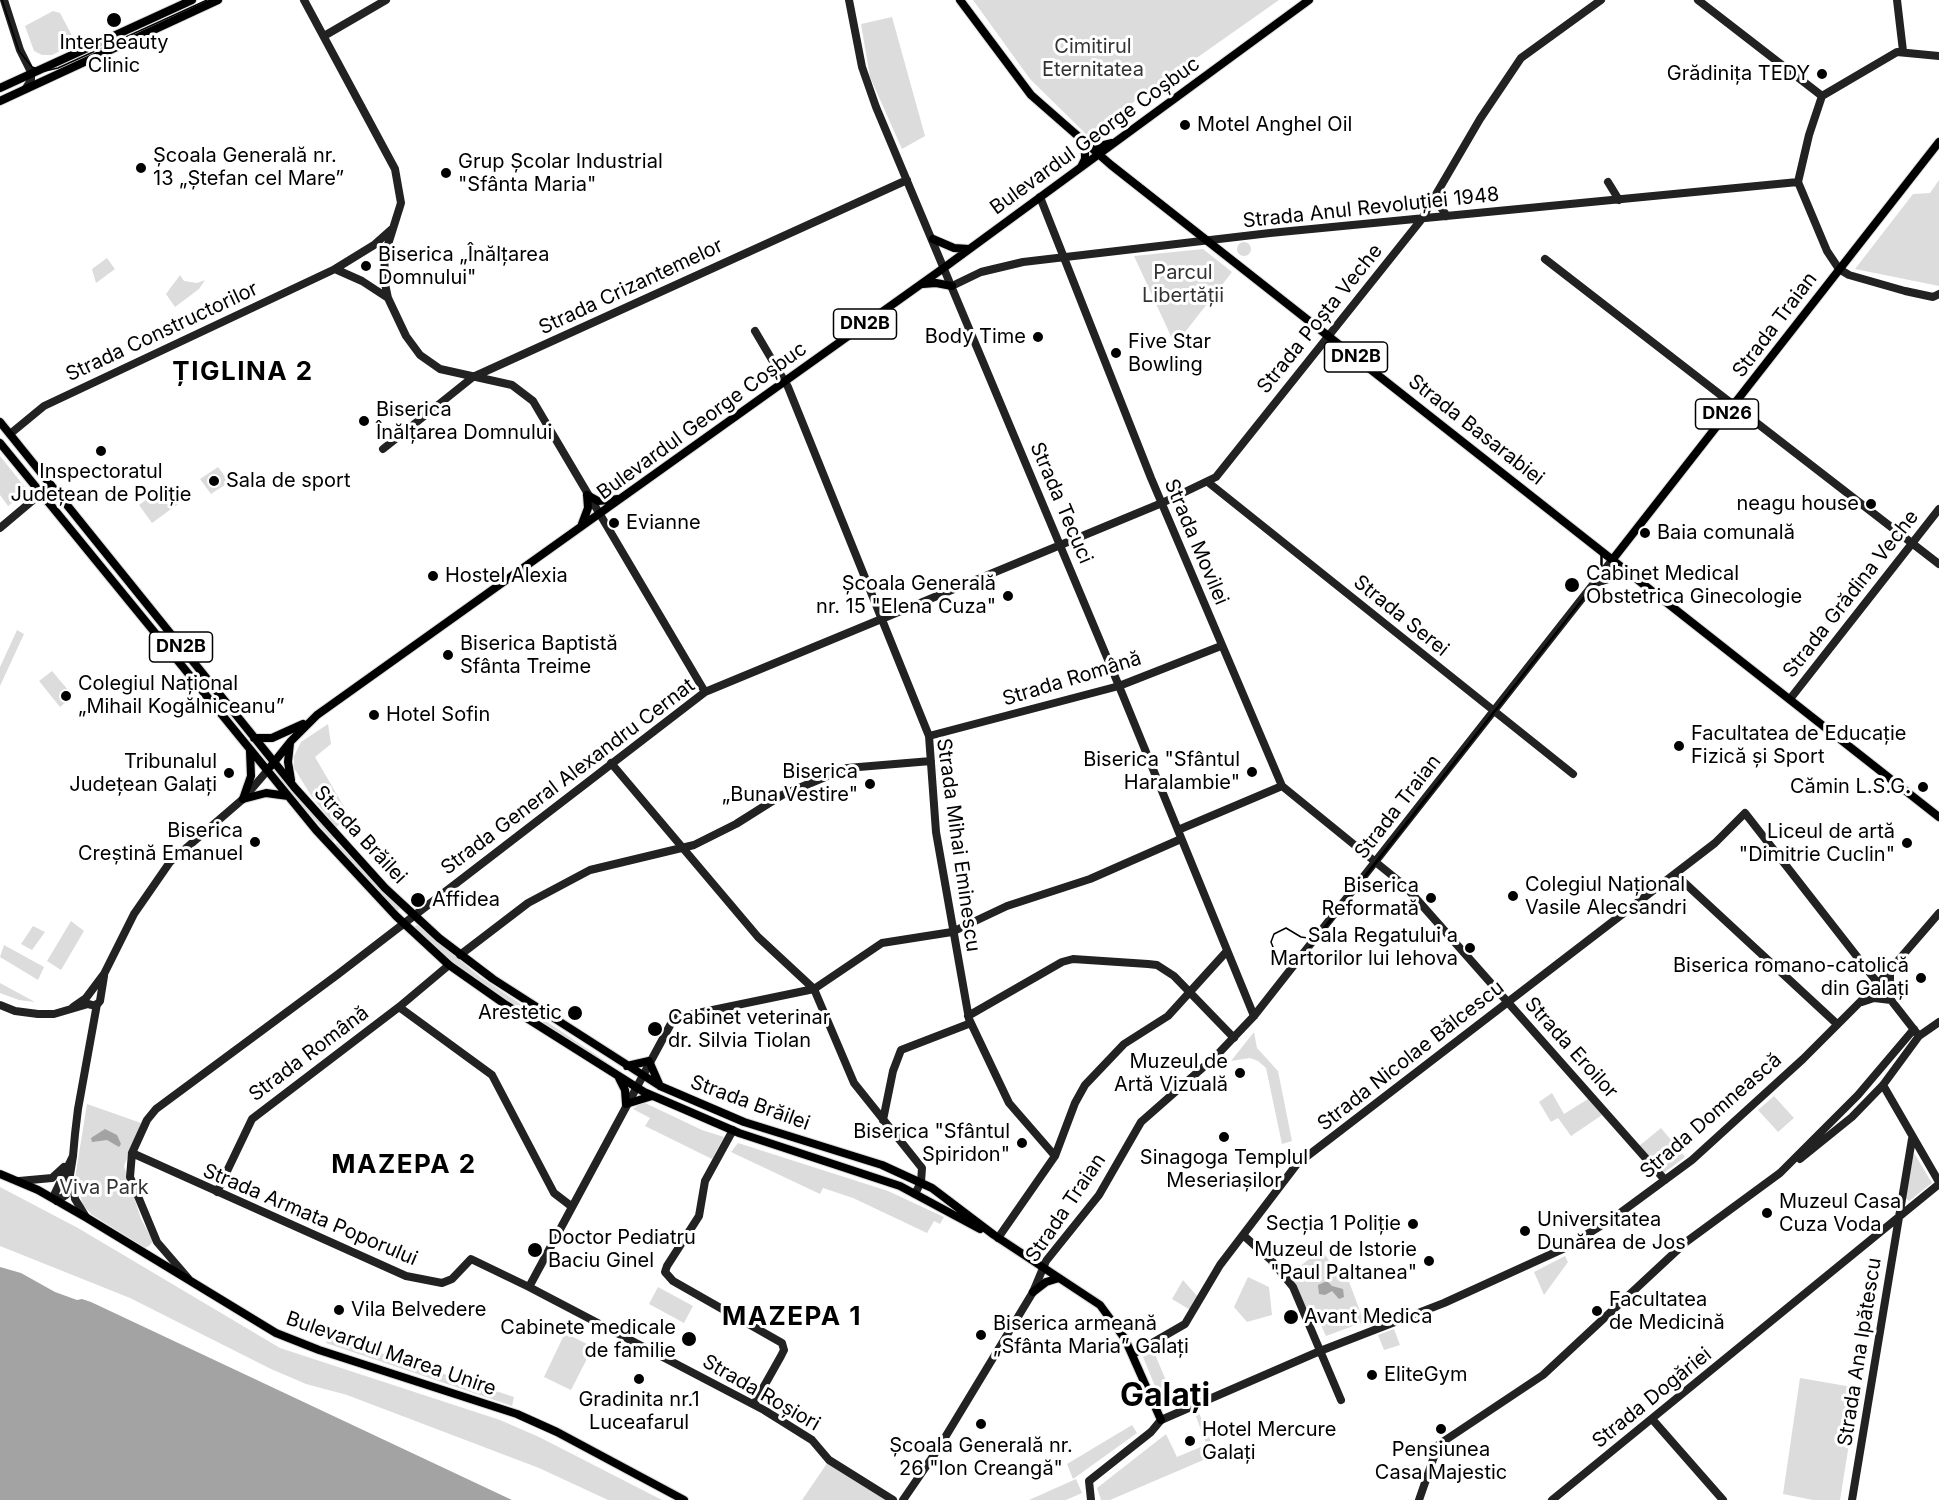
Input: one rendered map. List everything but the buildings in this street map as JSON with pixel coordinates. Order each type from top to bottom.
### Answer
[{"type":"main road","points":[[0,88],[192,0]]},
{"type":"main road","points":[[0,101],[218,0]]},
{"type":"main road","name":"Strada Basarabiei","points":[[960,0],[1024,87],[1111,165],[1939,817]]},
{"type":"main road","name":"Bulevardul George Coșbuc","points":[[267,771],[312,719],[945,267],[1309,0]]},
{"type":"main road","points":[[1081,167],[1085,159],[1085,142],[1100,146],[1115,142]]},
{"type":"main road","points":[[1111,165],[1110,155],[1115,142]]},
{"type":"main road","name":"Strada Traian","points":[[1613,559],[1939,142]]},
{"type":"main road","points":[[933,239],[954,248],[969,249]]},
{"type":"main road","points":[[919,285],[936,283],[952,286]]},
{"type":"main road","name":"Strada Brăilei","points":[[0,422],[273,762],[366,868],[413,915],[460,955],[626,1066],[660,1086],[744,1122],[882,1165],[921,1182],[996,1237],[1100,1305],[1112,1319],[1133,1354],[1161,1420]]},
{"type":"main road","name":"Strada Brăilei","points":[[0,443],[331,847],[403,922],[449,965],[489,994],[618,1077],[652,1096],[733,1130],[873,1176],[915,1194],[996,1237]]},
{"type":"main road","points":[[587,495],[598,501],[621,499]]},
{"type":"main road","points":[[581,526],[588,508],[587,495]]},
{"type":"main road","name":"DN2B","points":[[254,738],[272,738],[312,719]]},
{"type":"main road","points":[[291,741],[288,768],[295,788]]},
{"type":"main road","points":[[243,799],[251,776],[250,750]]},
{"type":"main road","points":[[243,799],[266,793],[288,796]]},
{"type":"main road","points":[[626,1066],[639,1066],[649,1061],[660,1086]]},
{"type":"main road","points":[[618,1077],[625,1090],[626,1104],[652,1096]]},
{"type":"main road","name":"Bulevardul Marea Unire","points":[[0,1174],[19,1181],[87,1218],[239,1312],[288,1338],[516,1414],[557,1432],[684,1500]]},
{"type":"main road","points":[[1033,1292],[1046,1282],[1059,1278]]},
{"type":"street","points":[[3,0],[20,50],[31,72],[32,80],[26,88]]},
{"type":"street","points":[[304,0],[395,169],[401,203],[384,262],[388,298],[406,336],[420,355],[440,369],[512,385],[528,395],[705,692]]},
{"type":"street","points":[[324,36],[386,0]]},
{"type":"street","name":"Strada Tecuci","points":[[849,0],[862,67],[907,180],[1119,686],[1254,1016]]},
{"type":"street","name":"Strada Poșta Veche","points":[[1162,503],[1209,483],[1222,471],[1421,220],[1521,58],[1600,0]]},
{"type":"street","points":[[1698,0],[1822,96]]},
{"type":"street","points":[[1897,0],[1903,51]]},
{"type":"street","points":[[1939,56],[1903,51],[1848,79],[1822,96],[1809,135],[1798,182],[1827,251],[1839,269],[1849,275],[1905,291],[1933,297],[1939,294]]},
{"type":"street","name":"Strada Crizantemelor","points":[[383,449],[474,377],[907,180]]},
{"type":"street","points":[[1608,182],[1619,201]]},
{"type":"street","name":"Strada Anul Revoluției 1948","points":[[952,286],[1004,265],[1064,256],[1209,242],[1270,233],[1798,182]]},
{"type":"street","name":"Strada Movilei","points":[[1040,197],[1162,503],[1282,786],[1374,863]]},
{"type":"street","points":[[1434,198],[1447,216]]},
{"type":"street","name":"Strada Constructorilor","points":[[10,434],[40,408],[335,269],[374,245],[393,228]]},
{"type":"street","points":[[1545,259],[1939,564]]},
{"type":"street","points":[[335,269],[362,281],[388,298]]},
{"type":"street","name":"Strada Mihai Eminescu","points":[[755,331],[785,382],[929,736],[936,832],[969,1020],[1009,1103],[1055,1156]]},
{"type":"street","name":"Strada Serei","points":[[1209,483],[1573,774]]},
{"type":"street","points":[[0,528],[51,485]]},
{"type":"street","name":"Strada General Alexandru Cernat","points":[[191,1282],[157,1242],[130,1176],[132,1153],[147,1120],[156,1109],[274,1022],[705,692],[881,617],[1162,503]]},
{"type":"street","name":"Strada Grădina Veche","points":[[1790,699],[1939,509]]},
{"type":"street","name":"Strada Traian","points":[[903,1500],[938,1449],[1033,1292],[1043,1268],[1099,1195],[1141,1122],[1234,1038],[1254,1016],[1613,559]]},
{"type":"street","points":[[1595,583],[1615,577],[1635,577]]},
{"type":"street","name":"Strada Română","points":[[929,736],[1119,686],[1221,646]]},
{"type":"street","points":[[460,955],[528,903],[601,865],[636,860],[682,846],[694,845],[710,838],[782,795],[847,768],[931,761]]},
{"type":"street","points":[[611,763],[758,937],[814,989],[854,1083],[922,1168],[921,1182],[915,1194]]},
{"type":"street","points":[[57,1201],[66,1195],[94,1022],[93,999],[104,974],[134,914],[170,862],[243,799],[267,771]]},
{"type":"street","points":[[1178,830],[1282,786]]},
{"type":"street","name":"Strada Nicolae Bălcescu","points":[[1133,1354],[1185,1324],[1220,1265],[1297,1164],[1721,838],[1744,813],[1877,985]]},
{"type":"street","points":[[529,1287],[670,1022],[689,1013],[814,989],[882,943],[952,932],[1007,906],[1090,879],[1181,839]]},
{"type":"street","name":"Strada Eroilor","points":[[1374,863],[1405,886],[1665,1180]]},
{"type":"street","points":[[1675,874],[1837,1024]]},
{"type":"street","name":"Strada Domnească","points":[[1091,1500],[1089,1489],[1093,1478],[1151,1432],[1161,1420],[1320,1351],[1444,1303],[1566,1247],[1602,1226],[1711,1143],[1877,985],[1939,913]]},
{"type":"street","points":[[996,1237],[1055,1156],[1075,1103],[1085,1085],[1124,1044],[1162,1021],[1227,951]]},
{"type":"street","points":[[883,1120],[901,1050],[969,1020],[1062,962],[1073,959],[1157,964],[1190,992],[1234,1038]]},
{"type":"street","name":"Strada Română","points":[[217,1192],[252,1119],[399,1007],[449,965]]},
{"type":"street","points":[[1890,970],[1891,1000]]},
{"type":"street","points":[[1877,985],[1916,1033]]},
{"type":"street","points":[[1856,1006],[1874,998],[1891,1000]]},
{"type":"street","points":[[0,1005],[15,1011],[54,1014],[93,999]]},
{"type":"street","points":[[399,1007],[492,1075],[554,1193],[571,1206]]},
{"type":"street","points":[[1780,1173],[1916,1033],[1939,1022]]},
{"type":"street","points":[[1419,1500],[1438,1445],[1542,1376],[1686,1242],[1836,1132],[1882,1085],[1916,1033]]},
{"type":"street","points":[[1882,1085],[1939,1183]]},
{"type":"street","points":[[733,1130],[705,1181],[699,1216],[665,1272],[673,1281],[756,1326],[782,1343],[784,1350],[754,1404]]},
{"type":"street","name":"Strada Ana Ipătescu","points":[[1852,1500],[1912,1139]]},
{"type":"street","name":"Strada Armata Poporului","points":[[132,1153],[419,1280],[436,1283],[448,1281],[471,1259]]},
{"type":"street","points":[[19,1181],[52,1178],[73,1156]]},
{"type":"street","points":[[73,1156],[73,1191],[79,1208],[87,1218]]},
{"type":"street","name":"Strada Dogăriei","points":[[1552,1500],[1939,1183]]},
{"type":"street","points":[[1243,1235],[1286,1276],[1298,1296],[1341,1400]]},
{"type":"street","points":[[150,1257],[157,1242]]},
{"type":"street","name":"Strada Roșiori","points":[[471,1259],[754,1404],[803,1433],[818,1445],[830,1460],[893,1500]]},
{"type":"street","points":[[1652,1419],[1723,1500]]},
{"type":"green space","name":"Cimitirul Eternitatea","points":[[973,0],[1279,0],[1087,135],[1030,79]]},
{"type":"green space","points":[[53,11],[60,13],[76,43],[52,55],[42,55],[34,51],[25,26]]},
{"type":"green space","points":[[892,17],[925,136],[902,149],[870,77],[861,24]]},
{"type":"green space","points":[[1939,180],[1939,286],[1855,269],[1913,194],[1930,193]]},
{"type":"green space","points":[[1244,242],[1249,244],[1251,249],[1249,254],[1244,256],[1239,254],[1237,249],[1239,244]]},
{"type":"green space","name":"Parcul Libertății","points":[[1203,249],[1232,272],[1175,345],[1134,256]]},
{"type":"green space","points":[[107,258],[115,269],[96,283],[92,269]]},
{"type":"green space","points":[[180,275],[184,281],[197,283],[205,280],[199,289],[175,307],[166,294]]},
{"type":"green space","points":[[0,456],[28,491],[8,506],[0,495]]},
{"type":"green space","name":"Sala de sport","points":[[218,467],[229,482],[211,494],[200,479]]},
{"type":"green space","points":[[165,486],[178,504],[152,523],[139,505]]},
{"type":"green space","points":[[17,630],[24,634],[0,686],[0,667]]},
{"type":"green space","points":[[52,671],[73,696],[60,707],[39,681]]},
{"type":"green space","points":[[328,724],[331,744],[315,757],[350,817],[336,827],[312,797],[294,768],[294,756],[301,742]]},
{"type":"green space","points":[[280,774],[334,838],[333,841],[277,776]]},
{"type":"green space","points":[[337,843],[400,908],[397,911],[333,846]]},
{"type":"green space","points":[[71,921],[84,931],[61,970],[47,961]]},
{"type":"green space","points":[[417,925],[479,976],[629,1077],[526,1014],[449,960],[414,927]]},
{"type":"green space","points":[[33,926],[45,932],[32,950],[21,944]]},
{"type":"green space","points":[[4,945],[44,967],[38,980],[0,957]]},
{"type":"green space","points":[[0,983],[35,1002],[19,1000],[0,993]]},
{"type":"green space","points":[[1254,1032],[1257,1048],[1278,1071],[1292,1141],[1282,1144],[1266,1068],[1250,1058],[1231,1061]]},
{"type":"green space","points":[[1552,1093],[1564,1114],[1588,1099],[1602,1115],[1571,1136],[1558,1118],[1551,1122],[1539,1102]]},
{"type":"green space","points":[[1774,1096],[1794,1118],[1778,1132],[1758,1110]]},
{"type":"green space","points":[[643,1102],[702,1130],[724,1137],[712,1159],[645,1126],[650,1118],[633,1109]]},
{"type":"green space","name":"Viva Park","points":[[87,1104],[141,1123],[124,1166],[141,1219],[153,1241],[145,1248],[91,1214],[83,1205],[75,1178]]},
{"type":"green space","points":[[1661,1128],[1685,1157],[1664,1173],[1639,1146]]},
{"type":"green space","points":[[738,1143],[888,1191],[944,1217],[940,1224],[934,1221],[927,1233],[853,1198],[823,1188],[820,1194],[731,1152]]},
{"type":"green space","points":[[1914,1153],[1932,1183],[1909,1201],[1905,1198]]},
{"type":"green space","points":[[0,1187],[78,1228],[280,1348],[500,1420],[539,1437],[662,1500],[608,1500],[539,1468],[347,1395],[306,1384],[271,1369],[130,1298],[0,1246]]},
{"type":"green space","points":[[1319,1251],[1323,1252],[1330,1262],[1344,1268],[1364,1322],[1326,1336],[1321,1325],[1325,1323],[1320,1309],[1310,1314],[1288,1276]]},
{"type":"green space","points":[[1565,1256],[1568,1262],[1544,1295],[1534,1272]]},
{"type":"green space","points":[[1248,1277],[1269,1287],[1272,1315],[1247,1322],[1234,1307]]},
{"type":"green space","points":[[1183,1280],[1198,1297],[1192,1311],[1172,1299]]},
{"type":"green space","points":[[658,1287],[693,1306],[684,1323],[649,1304]]},
{"type":"green space","points":[[1394,1329],[1400,1345],[1384,1350],[1378,1335]]},
{"type":"green space","points":[[565,1333],[593,1347],[571,1390],[544,1377]]},
{"type":"green space","points":[[329,1336],[514,1397],[512,1406],[326,1343]]},
{"type":"green space","points":[[1154,1352],[1173,1397],[1161,1401],[1143,1357]]},
{"type":"green space","points":[[1800,1378],[1858,1388],[1840,1500],[1813,1500],[1783,1494]]},
{"type":"green space","points":[[1199,1413],[1216,1454],[1211,1456],[1195,1414]]},
{"type":"green space","points":[[1132,1425],[1137,1433],[1073,1479],[1067,1464]]},
{"type":"green space","points":[[1166,1434],[1177,1457],[1203,1446],[1208,1458],[1110,1500],[1101,1500],[1097,1488]]},
{"type":"green space","points":[[828,1462],[890,1500],[802,1500]]},
{"type":"green space","points":[[1076,1479],[1082,1493],[1066,1500],[1029,1500]]},
{"type":"shaded area","points":[[105,1129],[117,1135],[121,1144],[119,1147],[107,1140],[92,1142],[91,1138]]},
{"type":"shaded area","points":[[0,1267],[21,1273],[55,1292],[77,1300],[91,1302],[512,1500],[0,1500]]},
{"type":"shaded area","points":[[1327,1281],[1332,1286],[1343,1289],[1344,1297],[1339,1299],[1332,1291],[1325,1295],[1319,1294],[1318,1285]]},
{"type":"tram line","points":[[2,0],[19,51],[32,67],[45,71],[58,68],[207,0]]},
{"type":"tram line","points":[[959,0],[1017,79],[1073,133],[1118,171],[1582,535],[1601,553],[1601,567],[1595,583],[1321,931],[1308,938],[1301,937],[1286,928],[1274,934],[1271,942],[1277,957],[1285,964],[1294,963],[1313,944],[1595,584],[1602,567],[1602,553],[1595,543],[1074,132],[1018,78],[961,0]]},
{"type":"place","name":"InterBeauty Clinic","points":[[114,20]]},
{"type":"place","name":"Grădinița TEDY","points":[[1822,74]]},
{"type":"place","name":"Motel Anghel Oil","points":[[1185,125]]},
{"type":"place","name":"Școala Generală nr. 13 „Ștefan cel Mare”","points":[[141,168]]},
{"type":"place","name":"Grup Școlar Industrial \"Sfânta Maria\"","points":[[446,173]]},
{"type":"place","name":"Biserica „Înălțarea Domnului\"","points":[[366,266]]},
{"type":"place","name":"Body Time","points":[[1038,337]]},
{"type":"place","name":"Five Star Bowling","points":[[1116,353]]},
{"type":"place","name":"Biserica Înălțarea Domnului","points":[[364,421]]},
{"type":"place","name":"Inspectoratul Județean de Poliție","points":[[101,451]]},
{"type":"place","name":"Sala de sport","points":[[214,481]]},
{"type":"place","name":"neagu house","points":[[1871,504]]},
{"type":"place","name":"Evianne","points":[[614,523]]},
{"type":"place","name":"Baia comunală","points":[[1645,533]]},
{"type":"place","name":"Hostel Alexia","points":[[433,576]]},
{"type":"place","name":"Cabinet Medical Obstetrica Ginecologie","points":[[1572,585]]},
{"type":"place","name":"Școala Generală nr. 15 \"Elena Cuza\"","points":[[1008,596]]},
{"type":"place","name":"Biserica Baptistă Sfânta Treime","points":[[448,655]]},
{"type":"place","name":"Colegiul Național „Mihail Kogălniceanu”","points":[[66,696]]},
{"type":"place","name":"Hotel Sofin","points":[[374,715]]},
{"type":"place","name":"Facultatea de Educație Fizică și Sport","points":[[1679,746]]},
{"type":"place","name":"Biserica \"Sfântul Haralambie\"","points":[[1252,772]]},
{"type":"place","name":"Tribunalul Județean Galați","points":[[229,773]]},
{"type":"place","name":"Biserica „Buna Vestire\"","points":[[870,784]]},
{"type":"place","name":"Cămin L.S.G.","points":[[1923,787]]},
{"type":"place","name":"Biserica Creștină Emanuel","points":[[255,842]]},
{"type":"place","name":"Liceul de artă \"Dimitrie Cuclin\"","points":[[1907,843]]},
{"type":"place","name":"Colegiul Național Vasile Alecsandri","points":[[1513,896]]},
{"type":"place","name":"Biserica Reformată","points":[[1431,898]]},
{"type":"place","name":"Affidea","points":[[418,900]]},
{"type":"place","name":"Sala Regatului a Martorilor lui Iehova","points":[[1470,948]]},
{"type":"place","name":"Biserica romano-catolică din Galați","points":[[1921,978]]},
{"type":"place","name":"Arestetic","points":[[575,1013]]},
{"type":"place","name":"Cabinet veterinar dr. Silvia Tiolan","points":[[655,1029]]},
{"type":"place","name":"Muzeul de Artă Vizuală","points":[[1240,1073]]},
{"type":"place","name":"Sinagoga Templul Meseriașilor","points":[[1224,1137]]},
{"type":"place","name":"Biserica \"Sfântul Spiridon\"","points":[[1022,1143]]},
{"type":"place","name":"Muzeul Casa Cuza Voda","points":[[1767,1213]]},
{"type":"place","name":"Secția 1 Poliție","points":[[1413,1224]]},
{"type":"place","name":"Universitatea Dunărea de Jos","points":[[1525,1231]]},
{"type":"place","name":"Doctor Pediatru Baciu Ginel","points":[[535,1250]]},
{"type":"place","name":"Muzeul de Istorie \"Paul Paltanea\"","points":[[1429,1261]]},
{"type":"place","name":"Vila Belvedere","points":[[339,1310]]},
{"type":"place","name":"Facultatea de Medicină","points":[[1597,1311]]},
{"type":"place","name":"Avant Medica","points":[[1291,1317]]},
{"type":"place","name":"Biserica armeană „Sfânta Maria” Galați","points":[[981,1335]]},
{"type":"place","name":"Cabinete medicale de familie","points":[[689,1339]]},
{"type":"place","name":"EliteGym","points":[[1372,1375]]},
{"type":"place","name":"Gradinita nr.1 Luceafarul","points":[[639,1379]]},
{"type":"place","name":"Școala Generală nr. 26 \"Ion Creangă\"","points":[[981,1424]]},
{"type":"place","name":"Pensiunea Casa Majestic","points":[[1441,1429]]},
{"type":"place","name":"Hotel Mercure Galați","points":[[1190,1441]]},
{"type":"district","name":"ȚIGLINA 2","points":[[243,372]]},
{"type":"district","name":"MAZEPA 2","points":[[404,1165]]},
{"type":"district","name":"MAZEPA 1","points":[[792,1317]]},
{"type":"district","name":"Galați","points":[[1165,1396]]}]
